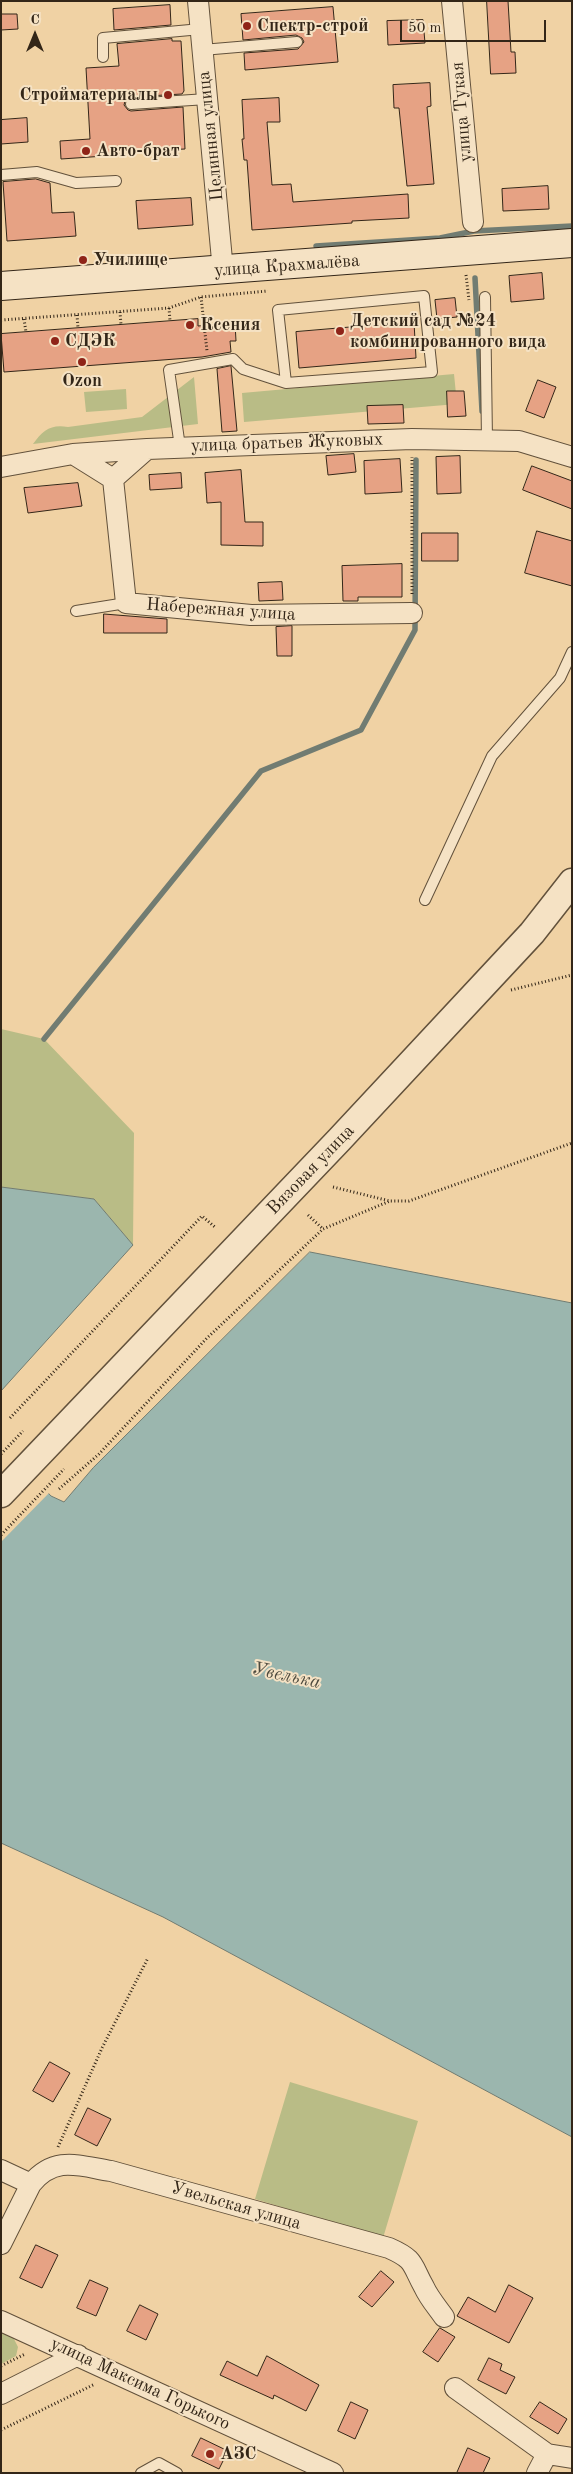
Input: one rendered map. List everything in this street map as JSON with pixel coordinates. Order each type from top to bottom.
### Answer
[{"type":"main road","name":"улица Крахмалёва","points":[[1,286],[223,271],[572,243]]},
{"type":"street","name":"Целинная улица","points":[[198,1],[223,271]]},
{"type":"street","name":"улица Тукая","points":[[452,1],[473,222]]},
{"type":"street","name":"улица братьев Жуковых","points":[[1,467],[74,454],[147,449],[412,439],[519,441],[572,457]]},
{"type":"street","points":[[74,454],[113,479],[147,449]]},
{"type":"street","name":"Набережная улица","points":[[113,479],[126,603],[252,615],[412,614]]},
{"type":"street","name":"Вязовая улица","points":[[1,1494],[339,1140],[532,933],[572,882]]},
{"type":"street","name":"Увельская улица","points":[[49,2168],[68,2164],[111,2171],[389,2248],[404,2255],[416,2267],[423,2287],[444,2317]]},
{"type":"street","points":[[1,2244],[31,2184],[39,2174],[49,2168]]},
{"type":"street","points":[[1,2170],[31,2184]]},
{"type":"street","name":"улица Максима Горького","points":[[1,2321],[333,2473]]},
{"type":"street","points":[[1,2394],[78,2355]]},
{"type":"street","points":[[455,2388],[548,2454],[572,2458]]},
{"type":"street","points":[[536,2473],[548,2454]]},
{"type":"lane","points":[[104,56],[103,38],[201,30]]},
{"type":"lane","points":[[202,50],[297,42]]},
{"type":"lane","points":[[132,104],[206,99]]},
{"type":"lane","points":[[1,175],[38,172],[76,183],[116,181]]},
{"type":"lane","points":[[180,447],[169,370],[208,364],[216,360],[233,359],[243,369],[286,383],[432,372],[424,296],[278,310],[286,383]]},
{"type":"lane","points":[[485,296],[487,440]]},
{"type":"lane","points":[[76,612],[126,603]]},
{"type":"lane","points":[[425,900],[492,756],[560,678],[572,652]]},
{"type":"lane","points":[[141,2473],[159,2463],[176,2473]]},
{"type":"path","points":[[456,276],[475,274]]},
{"type":"path","points":[[1,320],[169,308],[201,297],[269,291]]},
{"type":"path","points":[[201,297],[208,364]]},
{"type":"path","points":[[169,308],[170,321]]},
{"type":"path","points":[[120,312],[120,325]]},
{"type":"path","points":[[77,315],[78,328]]},
{"type":"path","points":[[24,319],[26,332]]},
{"type":"path","points":[[412,439],[412,614]]},
{"type":"path","points":[[512,990],[572,975]]},
{"type":"path","points":[[333,1187],[390,1201],[409,1201],[572,1143]]},
{"type":"path","points":[[60,1489],[99,1454],[206,1339],[322,1229],[390,1201]]},
{"type":"path","points":[[308,1215],[322,1229]]},
{"type":"path","points":[[10,1418],[202,1216],[216,1228]]},
{"type":"path","points":[[1,1454],[23,1431]]},
{"type":"path","points":[[1,1535],[64,1469]]},
{"type":"path","points":[[49,2168],[102,2048],[148,1958]]},
{"type":"path","points":[[1,2430],[118,2373]]},
{"type":"green space","points":[[454,374],[457,404],[244,422],[242,393]]},
{"type":"green space","points":[[194,377],[198,424],[33,444],[40,435],[52,427],[68,427],[142,417]]},
{"type":"green space","points":[[126,389],[127,409],[86,412],[84,392]]},
{"type":"green space","points":[[1,1029],[44,1039],[134,1133],[133,1245],[94,1199],[1,1187]]},
{"type":"green space","points":[[290,2082],[418,2121],[383,2238],[255,2199]]},
{"type":"green space","points":[[1,2331],[12,2335],[18,2347],[16,2356],[1,2364]]},
{"type":"water","points":[[1,1187],[94,1199],[133,1245],[1,1391]]},
{"type":"water","name":"Увелька","points":[[310,1252],[572,1303],[572,2137],[163,1917],[1,1843],[1,1443],[51,1496],[64,1502],[93,1468]]},
{"type":"pier","points":[[4,1442],[50,1492],[1,1542],[1,1445]]},
{"type":"building","points":[[487,1],[508,1],[511,52],[515,52],[516,73],[491,74]]},
{"type":"building","points":[[170,5],[171,25],[114,30],[113,9]]},
{"type":"building","points":[[333,7],[338,62],[245,70],[244,53],[298,49],[304,42],[302,38],[296,35],[243,40],[241,14]]},
{"type":"building","points":[[1,14],[17,14],[18,29],[1,30]]},
{"type":"building","points":[[423,20],[425,43],[388,45],[387,21]]},
{"type":"building","points":[[172,39],[172,41],[181,41],[184,91],[182,94],[130,97],[125,101],[124,105],[131,111],[183,107],[185,149],[120,152],[120,155],[61,159],[60,141],[90,139],[86,68],[119,66],[117,44]]},
{"type":"building","points":[[430,83],[431,106],[427,107],[434,184],[407,186],[399,108],[394,108],[393,85]]},
{"type":"building","points":[[279,98],[280,122],[267,122],[272,185],[291,184],[293,202],[408,194],[409,218],[252,230],[247,160],[244,160],[242,139],[244,139],[242,100]]},
{"type":"building","points":[[27,118],[28,142],[1,144],[1,120]]},
{"type":"building","points":[[36,179],[50,183],[52,213],[74,212],[76,236],[7,241],[3,182]]},
{"type":"building","points":[[548,186],[549,209],[503,211],[502,189]]},
{"type":"building","points":[[191,198],[193,225],[138,229],[136,201]]},
{"type":"building","points":[[542,273],[544,299],[511,302],[509,276]]},
{"type":"building","points":[[455,298],[457,317],[437,319],[435,300]]},
{"type":"building","points":[[198,319],[198,326],[235,323],[236,341],[230,341],[231,352],[202,357],[4,372],[1,334]]},
{"type":"building","points":[[414,322],[416,358],[299,368],[296,332]]},
{"type":"building","points":[[231,366],[237,431],[222,432],[217,369]]},
{"type":"building","points":[[538,380],[556,387],[544,418],[526,411]]},
{"type":"building","points":[[447,391],[464,391],[466,416],[448,417]]},
{"type":"building","points":[[403,405],[404,423],[368,424],[367,406]]},
{"type":"building","points":[[354,454],[356,472],[328,475],[326,456]]},
{"type":"building","points":[[460,456],[461,493],[437,494],[436,457]]},
{"type":"building","points":[[400,459],[402,492],[365,494],[364,461]]},
{"type":"building","points":[[532,466],[572,481],[572,509],[523,490]]},
{"type":"building","points":[[241,470],[245,522],[263,522],[263,546],[221,545],[221,502],[207,503],[205,473]]},
{"type":"building","points":[[181,473],[182,488],[150,490],[149,475]]},
{"type":"building","points":[[78,483],[82,506],[28,513],[24,488]]},
{"type":"building","points":[[537,531],[572,541],[572,586],[525,573]]},
{"type":"building","points":[[422,533],[458,533],[458,561],[422,561]]},
{"type":"building","points":[[402,564],[402,597],[358,597],[358,601],[343,601],[342,566]]},
{"type":"building","points":[[282,582],[283,600],[259,601],[258,583]]},
{"type":"building","points":[[104,614],[167,619],[167,633],[104,633]]},
{"type":"building","points":[[292,626],[292,656],[277,656],[276,627]]},
{"type":"building","points":[[50,2062],[70,2073],[53,2102],[33,2091]]},
{"type":"building","points":[[88,2108],[111,2119],[97,2146],[75,2135]]},
{"type":"building","points":[[36,2245],[58,2255],[42,2288],[20,2278]]},
{"type":"building","points":[[381,2271],[394,2282],[372,2307],[359,2297]]},
{"type":"building","points":[[90,2280],[108,2288],[96,2316],[77,2308]]},
{"type":"building","points":[[509,2285],[533,2298],[509,2343],[457,2316],[468,2297],[495,2312]]},
{"type":"building","points":[[140,2305],[158,2314],[146,2340],[127,2331]]},
{"type":"building","points":[[440,2328],[455,2337],[438,2362],[423,2352]]},
{"type":"building","points":[[267,2356],[319,2385],[306,2411],[274,2395],[273,2399],[220,2375],[227,2361],[257,2376]]},
{"type":"building","points":[[489,2358],[502,2364],[500,2370],[515,2377],[506,2394],[478,2380]]},
{"type":"building","points":[[351,2402],[368,2410],[355,2439],[338,2431]]},
{"type":"building","points":[[540,2402],[567,2419],[558,2434],[530,2417]]},
{"type":"building","name":"АЗС","points":[[201,2438],[228,2451],[219,2469],[192,2456]]},
{"type":"building","points":[[468,2448],[490,2458],[483,2473],[457,2473]]},
{"type":"waterway","points":[[316,246],[440,238],[474,231],[572,226]]},
{"type":"waterway","points":[[475,278],[482,411]]},
{"type":"waterway","points":[[44,1039],[261,771],[361,730],[415,630],[416,460]]},
{"type":"place","name":"Спектр-строй","points":[[247,26]]},
{"type":"place","name":"Стройматериалы","points":[[168,95]]},
{"type":"place","name":"Авто-брат","points":[[86,151]]},
{"type":"place","name":"Училище","points":[[83,260]]},
{"type":"place","name":"Ксения","points":[[190,325]]},
{"type":"place","name":"Детский сад №24 комбинированного вида","points":[[340,331]]},
{"type":"place","name":"СДЭК","points":[[55,341]]},
{"type":"place","name":"Ozon","points":[[82,362]]},
{"type":"place","name":"АЗС","points":[[210,2454]]}]
